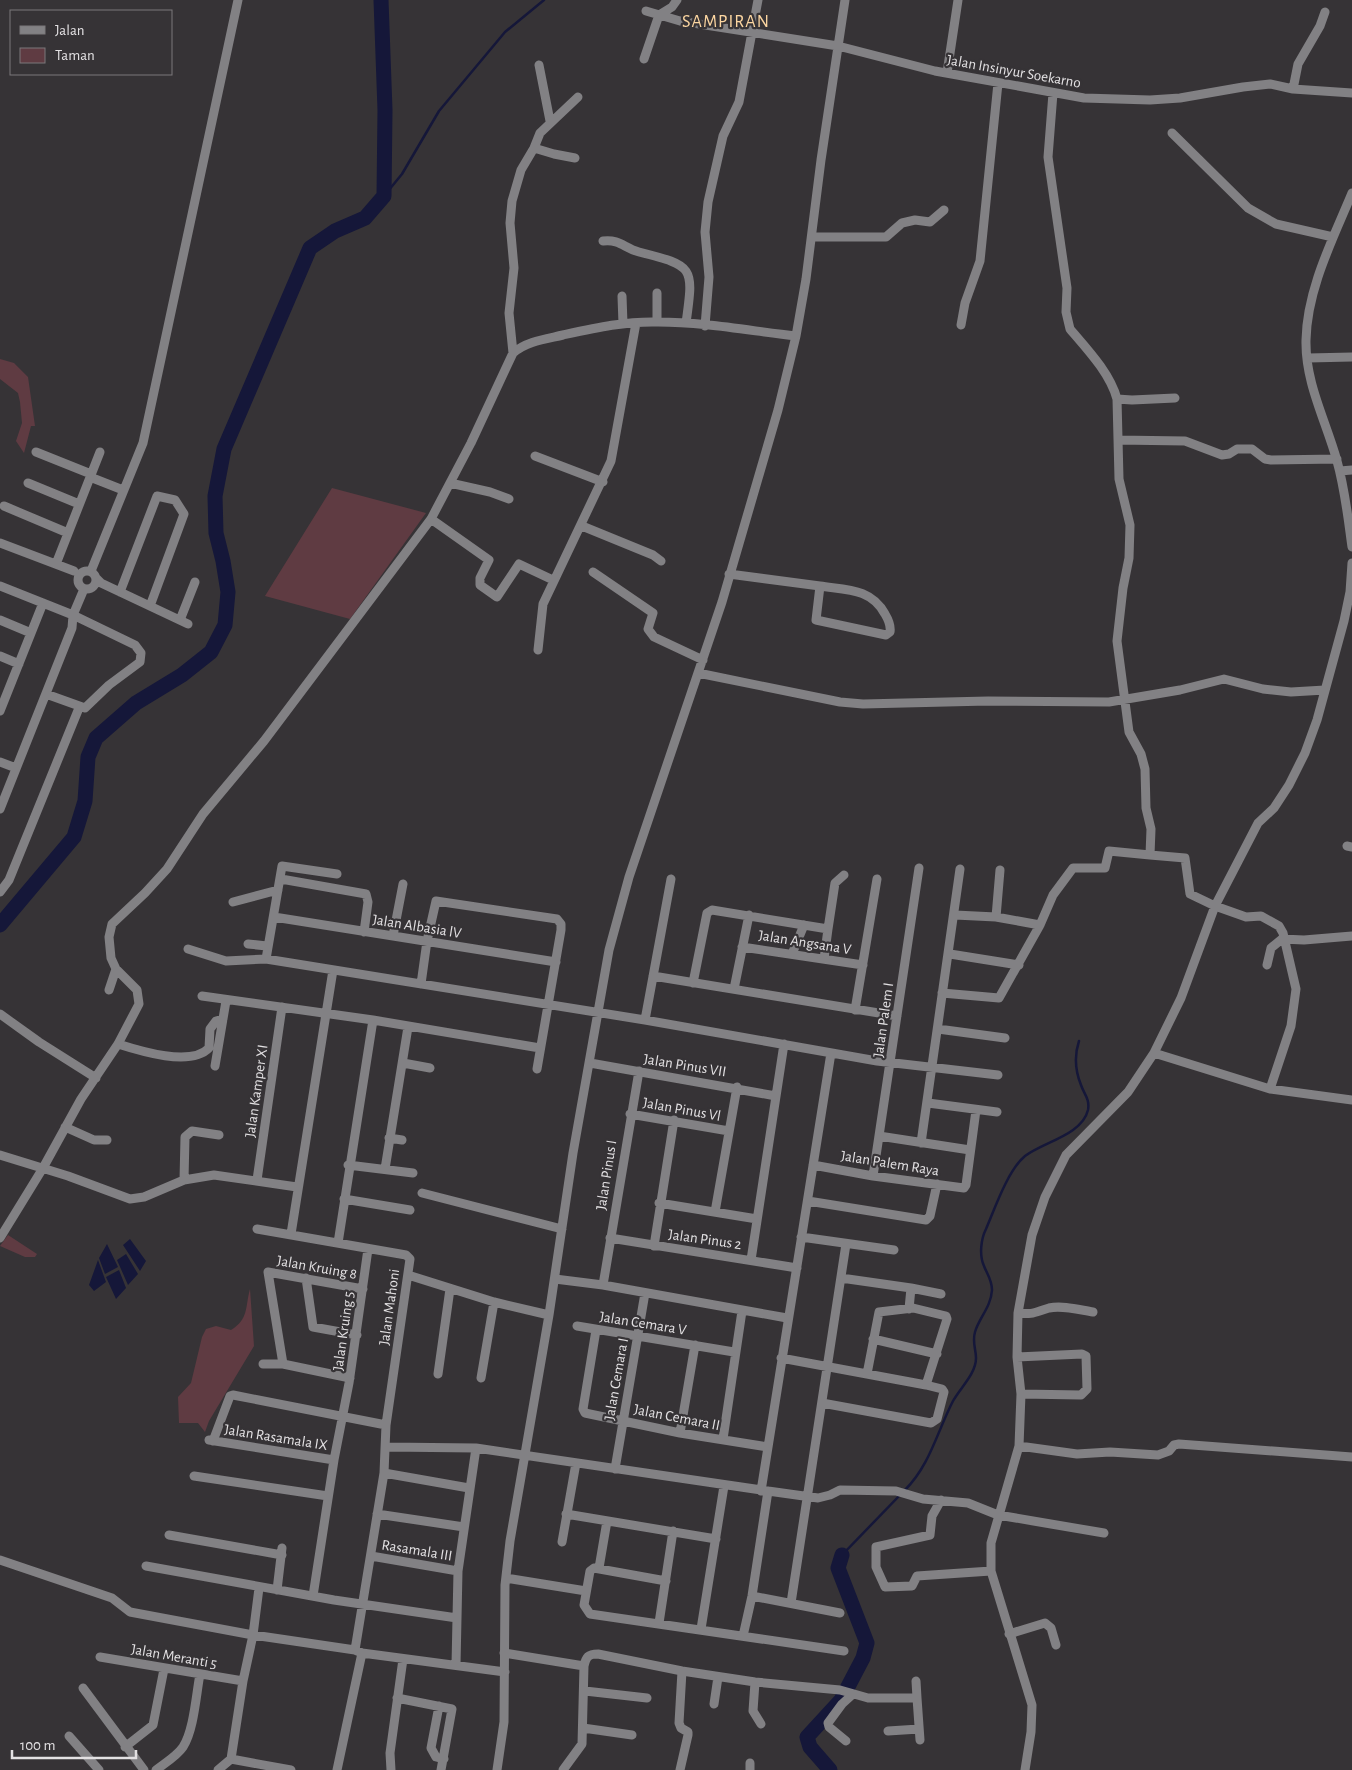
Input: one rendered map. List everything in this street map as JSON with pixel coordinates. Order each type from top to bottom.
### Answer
[{"type":"street","points":[[84,589],[93,587],[94,575],[123,490],[143,443],[238,0]]},
{"type":"street","points":[[644,59],[659,15],[672,7],[677,0]]},
{"type":"street","points":[[705,326],[709,289],[705,232],[708,202],[723,136],[739,102],[754,31],[758,0]]},
{"type":"street","points":[[497,1770],[504,1722],[506,1578],[597,1013],[619,910],[703,660],[764,463],[796,336],[812,237],[844,0]]},
{"type":"street","points":[[947,73],[958,0]]},
{"type":"street","name":"Jalan Insinyur Soekarno","points":[[646,11],[680,21],[754,31],[838,46],[947,73],[1053,94],[1084,98],[1132,100],[1180,98],[1243,86],[1270,84],[1293,89],[1352,93]]},
{"type":"street","points":[[1293,89],[1298,64],[1325,12]]},
{"type":"street","points":[[540,65],[550,121]]},
{"type":"street","points":[[961,325],[965,303],[980,261],[998,83]]},
{"type":"street","points":[[1053,94],[1048,157],[1066,288],[1067,322],[1070,329],[1115,389],[1117,399],[1119,479],[1130,525],[1129,558],[1123,588],[1117,641],[1129,732],[1141,754],[1145,769],[1146,808],[1151,830],[1150,855]]},
{"type":"street","points":[[513,353],[509,313],[514,274],[511,208],[521,170],[534,148],[540,133],[550,121],[578,96]]},
{"type":"street","points":[[1172,133],[1248,208],[1276,224],[1332,239]]},
{"type":"street","points":[[534,148],[575,158]]},
{"type":"street","points":[[1352,193],[1332,239],[1309,315],[1306,342],[1313,391],[1340,471],[1352,547]]},
{"type":"street","points":[[812,237],[886,237],[902,223],[914,220],[930,222],[944,210]]},
{"type":"street","points":[[604,241],[615,240],[631,249],[674,261],[682,267],[690,282],[686,323]]},
{"type":"street","points":[[656,322],[657,293]]},
{"type":"street","points":[[622,296],[622,324]]},
{"type":"street","points":[[0,1238],[43,1168],[81,1099],[118,1044],[137,1010],[139,999],[134,986],[116,969],[108,943],[112,924],[155,883],[166,869],[203,814],[264,741],[430,519],[450,483],[513,353],[519,348],[545,339],[622,324],[686,323],[796,336]]},
{"type":"street","points":[[538,650],[543,604],[553,580],[603,482],[616,441],[636,324]]},
{"type":"street","points":[[1308,358],[1352,357]]},
{"type":"street","points":[[1117,399],[1175,398]]},
{"type":"street","points":[[1118,440],[1185,441],[1222,455],[1236,449],[1252,449],[1265,459],[1271,460],[1337,459]]},
{"type":"street","points":[[36,452],[123,490]]},
{"type":"street","points":[[56,564],[100,452]]},
{"type":"street","points":[[535,456],[603,482]]},
{"type":"street","points":[[1340,471],[1352,470]]},
{"type":"street","points":[[28,483],[79,504]]},
{"type":"street","points":[[450,483],[490,492],[509,500]]},
{"type":"street","points":[[120,592],[157,496],[175,500],[184,514],[150,606]]},
{"type":"street","points":[[4,506],[68,533]]},
{"type":"street","points":[[430,519],[489,560],[480,578],[480,585],[497,597],[520,564],[553,580]]},
{"type":"street","points":[[582,526],[653,555],[661,561]]},
{"type":"street","points":[[0,543],[74,571]]},
{"type":"street","points":[[1025,1770],[1031,1732],[1032,1705],[991,1571],[991,1543],[998,1515],[1015,1467],[1019,1446],[1021,1394],[1017,1357],[1018,1313],[1025,1266],[1038,1216],[1062,1164],[1079,1140],[1128,1092],[1154,1053],[1181,998],[1214,906],[1258,823],[1274,808],[1289,785],[1314,728],[1325,690],[1344,621],[1350,592],[1352,562]]},
{"type":"street","points":[[84,589],[78,584],[78,576],[83,571],[94,575],[101,584],[184,622],[195,582]]},
{"type":"street","points":[[593,572],[653,613],[648,629],[654,637],[703,660]]},
{"type":"street","points":[[729,574],[820,586],[862,593],[879,602],[890,632],[886,634],[816,620],[820,586]]},
{"type":"street","points":[[0,586],[73,615],[135,645],[141,653],[140,662],[109,685],[85,708],[79,708],[46,694]]},
{"type":"street","points":[[0,809],[72,628],[73,615],[84,589]]},
{"type":"street","points":[[0,711],[4,691],[19,664],[43,603]]},
{"type":"street","points":[[0,620],[32,633]]},
{"type":"street","points":[[0,656],[19,664]]},
{"type":"street","points":[[698,673],[840,702],[867,704],[988,701],[1092,703],[1180,690],[1230,679],[1263,689],[1291,692],[1325,690]]},
{"type":"street","points":[[0,892],[9,880],[79,708]]},
{"type":"street","points":[[0,762],[16,768]]},
{"type":"street","points":[[942,993],[998,998],[1019,965],[1053,895],[1074,868],[1105,868],[1110,850],[1186,858],[1189,893],[1214,906],[1246,918],[1261,916],[1267,918],[1279,926],[1286,939],[1296,984],[1294,1004],[1288,1040],[1270,1089]]},
{"type":"street","points":[[266,959],[282,866],[337,874]]},
{"type":"street","name":"Jalan Palem I","points":[[873,1176],[919,868]]},
{"type":"street","points":[[921,1143],[942,993],[950,954],[960,869]]},
{"type":"street","points":[[996,917],[1000,870]]},
{"type":"street","points":[[824,959],[835,883],[844,875]]},
{"type":"street","points":[[280,879],[366,894],[368,902],[364,932]]},
{"type":"street","points":[[645,1020],[671,879]]},
{"type":"street","points":[[855,1010],[877,879]]},
{"type":"street","points":[[393,936],[403,884]]},
{"type":"street","points":[[233,902],[278,890]]},
{"type":"street","points":[[421,984],[434,902],[442,901],[557,919],[562,927],[537,1069]]},
{"type":"street","points":[[693,982],[707,913],[712,910],[828,929]]},
{"type":"street","points":[[734,989],[749,915]]},
{"type":"street","points":[[955,915],[996,917],[1040,925]]},
{"type":"street","name":"Jalan Albasia lV","points":[[274,917],[556,962]]},
{"type":"street","points":[[792,954],[804,926]]},
{"type":"street","points":[[1267,965],[1272,948],[1280,940],[1352,936]]},
{"type":"street","points":[[248,944],[268,946]]},
{"type":"street","name":"Jalan Angsana V","points":[[742,947],[863,965]]},
{"type":"street","points":[[188,949],[226,961],[266,959],[645,1020],[891,1063],[998,1075]]},
{"type":"street","points":[[950,954],[1019,965]]},
{"type":"street","points":[[109,990],[116,969]]},
{"type":"street","points":[[291,1234],[297,1187],[314,1102],[333,970]]},
{"type":"street","points":[[653,976],[897,1016]]},
{"type":"street","points":[[202,996],[226,1001],[373,1020],[540,1048]]},
{"type":"street","points":[[215,1066],[226,1001]]},
{"type":"street","name":"Jalan Kamper XI","points":[[257,1180],[282,1007]]},
{"type":"street","points":[[0,1014],[39,1042],[96,1078]]},
{"type":"street","points":[[118,1044],[168,1056],[196,1055],[209,1048],[210,1029],[216,1021],[223,1019]]},
{"type":"street","points":[[338,1243],[348,1165],[373,1020]]},
{"type":"street","points":[[385,1169],[408,1027]]},
{"type":"street","points":[[938,1029],[1004,1038]]},
{"type":"street","points":[[751,1260],[784,1044]]},
{"type":"street","points":[[742,1636],[752,1596],[768,1446],[831,1053]]},
{"type":"street","points":[[1154,1053],[1270,1089],[1352,1100]]},
{"type":"street","points":[[403,1063],[430,1068]]},
{"type":"street","name":"Jalan Pinus VII","points":[[590,1063],[737,1087],[776,1096]]},
{"type":"street","name":"Jalan Pinus I","points":[[603,1285],[630,1114],[639,1071]]},
{"type":"street","points":[[715,1212],[737,1087]]},
{"type":"street","points":[[928,1103],[997,1112]]},
{"type":"street","points":[[879,1136],[970,1150],[976,1110]]},
{"type":"street","name":"Jalan Pinus Vl","points":[[630,1114],[674,1120],[729,1131]]},
{"type":"street","points":[[654,1246],[659,1203],[674,1120]]},
{"type":"street","points":[[65,1128],[100,1140]]},
{"type":"street","points":[[184,1180],[185,1137],[192,1131],[219,1135]]},
{"type":"street","points":[[389,1138],[402,1140]]},
{"type":"street","name":"Jalan Palem Raya","points":[[813,1165],[873,1176],[964,1188],[966,1185],[970,1150]]},
{"type":"street","points":[[0,1155],[137,1199],[184,1180],[214,1175],[297,1187]]},
{"type":"street","points":[[348,1165],[413,1173]]},
{"type":"street","points":[[808,1201],[926,1220],[930,1216],[937,1184]]},
{"type":"street","points":[[422,1193],[562,1229]]},
{"type":"street","points":[[344,1199],[410,1210]]},
{"type":"street","points":[[659,1203],[757,1219]]},
{"type":"street","name":"Jalan Mahoni","points":[[257,1229],[406,1256],[410,1260],[386,1425],[387,1446],[384,1473],[362,1603],[358,1652],[337,1770]]},
{"type":"street","points":[[801,1237],[894,1250]]},
{"type":"street","name":"Jalan Pinus 2","points":[[610,1238],[797,1268]]},
{"type":"street","points":[[792,1603],[826,1366],[846,1244]]},
{"type":"street","name":"Jalan Kruing 5","points":[[313,1596],[334,1460],[344,1417],[368,1249]]},
{"type":"street","name":"Jalan Kruing 8","points":[[283,1364],[268,1272],[363,1289]]},
{"type":"street","points":[[408,1275],[494,1302],[549,1315]]},
{"type":"street","points":[[306,1278],[313,1327],[356,1335]]},
{"type":"street","points":[[841,1278],[926,1289],[941,1294]]},
{"type":"street","points":[[555,1279],[603,1285],[787,1318]]},
{"type":"street","points":[[909,1309],[911,1288]]},
{"type":"street","points":[[438,1374],[450,1289]]},
{"type":"street","name":"Jalan Cemara I","points":[[615,1469],[645,1293]]},
{"type":"street","points":[[481,1378],[494,1302]]},
{"type":"street","points":[[1018,1313],[1033,1315],[1050,1308],[1093,1312]]},
{"type":"street","points":[[868,1374],[879,1312],[918,1309],[946,1316],[937,1354],[926,1385]]},
{"type":"street","points":[[723,1439],[734,1352],[742,1311]]},
{"type":"street","name":"Jalan Cemara V","points":[[577,1326],[734,1352]]},
{"type":"street","name":"Jalan Cemara II","points":[[596,1330],[583,1409],[585,1413],[680,1433],[768,1446]]},
{"type":"street","points":[[873,1339],[937,1354]]},
{"type":"street","points":[[680,1433],[695,1345]]},
{"type":"street","points":[[1017,1357],[1082,1354],[1086,1356],[1087,1389],[1081,1395],[1021,1394]]},
{"type":"street","points":[[781,1358],[926,1385],[942,1389],[944,1392],[935,1422],[822,1404]]},
{"type":"street","points":[[263,1364],[283,1364],[350,1378]]},
{"type":"street","name":"Jalan Rasamala IX","points":[[334,1460],[211,1440],[222,1419],[230,1396],[233,1395],[344,1417]]},
{"type":"street","points":[[344,1417],[386,1425]]},
{"type":"street","points":[[1019,1446],[1076,1454],[1110,1452],[1158,1455],[1179,1444],[1352,1457]]},
{"type":"street","points":[[387,1446],[476,1448],[724,1486],[808,1496],[825,1497],[840,1490],[896,1491],[912,1497],[968,1503],[998,1515],[1104,1533]]},
{"type":"street","points":[[456,1665],[458,1570],[476,1448]]},
{"type":"street","points":[[562,1542],[576,1463]]},
{"type":"street","points":[[384,1473],[469,1488]]},
{"type":"street","points":[[194,1476],[328,1496]]},
{"type":"street","points":[[701,1629],[724,1486]]},
{"type":"street","points":[[941,1500],[932,1516],[930,1535],[880,1544],[876,1547],[876,1567],[886,1588],[912,1586],[918,1576],[991,1571]]},
{"type":"street","points":[[377,1514],[464,1527]]},
{"type":"street","points":[[566,1514],[716,1538]]},
{"type":"street","points":[[599,1568],[607,1521]]},
{"type":"street","points":[[659,1623],[673,1531]]},
{"type":"street","points":[[169,1535],[282,1551],[277,1590]]},
{"type":"street","name":"Rasamala III","points":[[371,1556],[458,1570]]},
{"type":"street","points":[[0,1560],[112,1598],[130,1612],[358,1652],[505,1672]]},
{"type":"street","points":[[146,1566],[259,1588],[457,1618]]},
{"type":"street","points":[[666,1581],[599,1568],[590,1571],[584,1605],[590,1614],[844,1651]]},
{"type":"street","points":[[506,1578],[586,1591]]},
{"type":"street","points":[[218,1770],[231,1759],[243,1681],[253,1635],[259,1588]]},
{"type":"street","points":[[752,1596],[840,1613]]},
{"type":"street","points":[[1009,1634],[1045,1624],[1051,1628],[1056,1645]]},
{"type":"street","points":[[504,1653],[584,1666]]},
{"type":"street","points":[[563,1770],[582,1744],[584,1666],[586,1658],[590,1654],[718,1677],[847,1692],[868,1698],[917,1698]]},
{"type":"street","name":"Jalan Meranti 5","points":[[100,1657],[243,1681]]},
{"type":"street","points":[[391,1770],[390,1753],[403,1659]]},
{"type":"street","points":[[125,1747],[152,1724],[164,1668]]},
{"type":"street","points":[[680,1770],[688,1735],[688,1732],[681,1728],[679,1723],[682,1671]]},
{"type":"street","points":[[156,1770],[177,1754],[185,1742],[189,1733],[200,1674]]},
{"type":"street","points":[[714,1704],[718,1677]]},
{"type":"street","points":[[916,1681],[920,1740]]},
{"type":"street","points":[[755,1682],[752,1711],[761,1724]]},
{"type":"street","points":[[83,1688],[125,1747],[144,1770]]},
{"type":"street","points":[[584,1691],[647,1698]]},
{"type":"street","points":[[846,1742],[829,1727],[828,1723],[842,1704],[847,1692]]},
{"type":"street","points":[[397,1698],[450,1708],[453,1712],[441,1770]]},
{"type":"street","points":[[439,1706],[431,1748],[436,1757],[444,1759]]},
{"type":"street","points":[[583,1728],[632,1735]]},
{"type":"street","points":[[888,1731],[919,1729]]},
{"type":"street","points":[[70,1736],[99,1770]]},
{"type":"street","points":[[231,1759],[277,1769],[291,1770]]},
{"type":"green space","points":[[0,359],[14,363],[28,377],[35,426],[31,426],[24,453],[16,441],[22,423],[18,393],[0,379]]},
{"type":"green space","points":[[332,488],[426,513],[350,619],[265,596]]},
{"type":"green space","points":[[8,1235],[37,1254],[35,1257],[25,1257],[0,1246]]},
{"type":"green space","points":[[250,1289],[254,1346],[209,1421],[205,1432],[198,1423],[179,1423],[178,1397],[191,1383],[202,1337],[206,1329],[216,1326],[231,1330],[237,1326],[244,1317]]},
{"type":"shaded area","points":[[130,1239],[146,1261],[140,1271],[123,1245]]},
{"type":"shaded area","points":[[107,1244],[118,1267],[105,1274],[99,1258]]},
{"type":"shaded area","points":[[126,1254],[138,1274],[128,1285],[117,1260]]},
{"type":"shaded area","points":[[98,1260],[106,1282],[94,1291],[89,1285]]},
{"type":"shaded area","points":[[119,1270],[126,1288],[116,1299],[106,1277]]},
{"type":"waterway","points":[[0,925],[74,837],[85,801],[88,757],[96,738],[136,703],[182,675],[211,652],[225,625],[228,592],[216,533],[215,496],[224,449],[310,248],[335,231],[365,218],[384,196],[385,110],[381,0]]},
{"type":"waterway","points":[[384,196],[402,174],[439,111],[505,32],[544,0]]},
{"type":"waterway","points":[[905,1490],[921,1470],[953,1401],[971,1375],[975,1364],[974,1336],[989,1302],[992,1290],[982,1262],[982,1242],[1002,1190],[1013,1170],[1025,1156],[1070,1132],[1084,1119],[1088,1110],[1087,1100],[1076,1068],[1076,1052],[1079,1041]]},
{"type":"waterway","points":[[842,1555],[901,1494]]},
{"type":"waterway","points":[[830,1770],[810,1747],[807,1737],[841,1700],[863,1658],[867,1643],[838,1568],[842,1555]]},
{"type":"district","name":"SAMPIRAN","points":[[726,21]]}]
